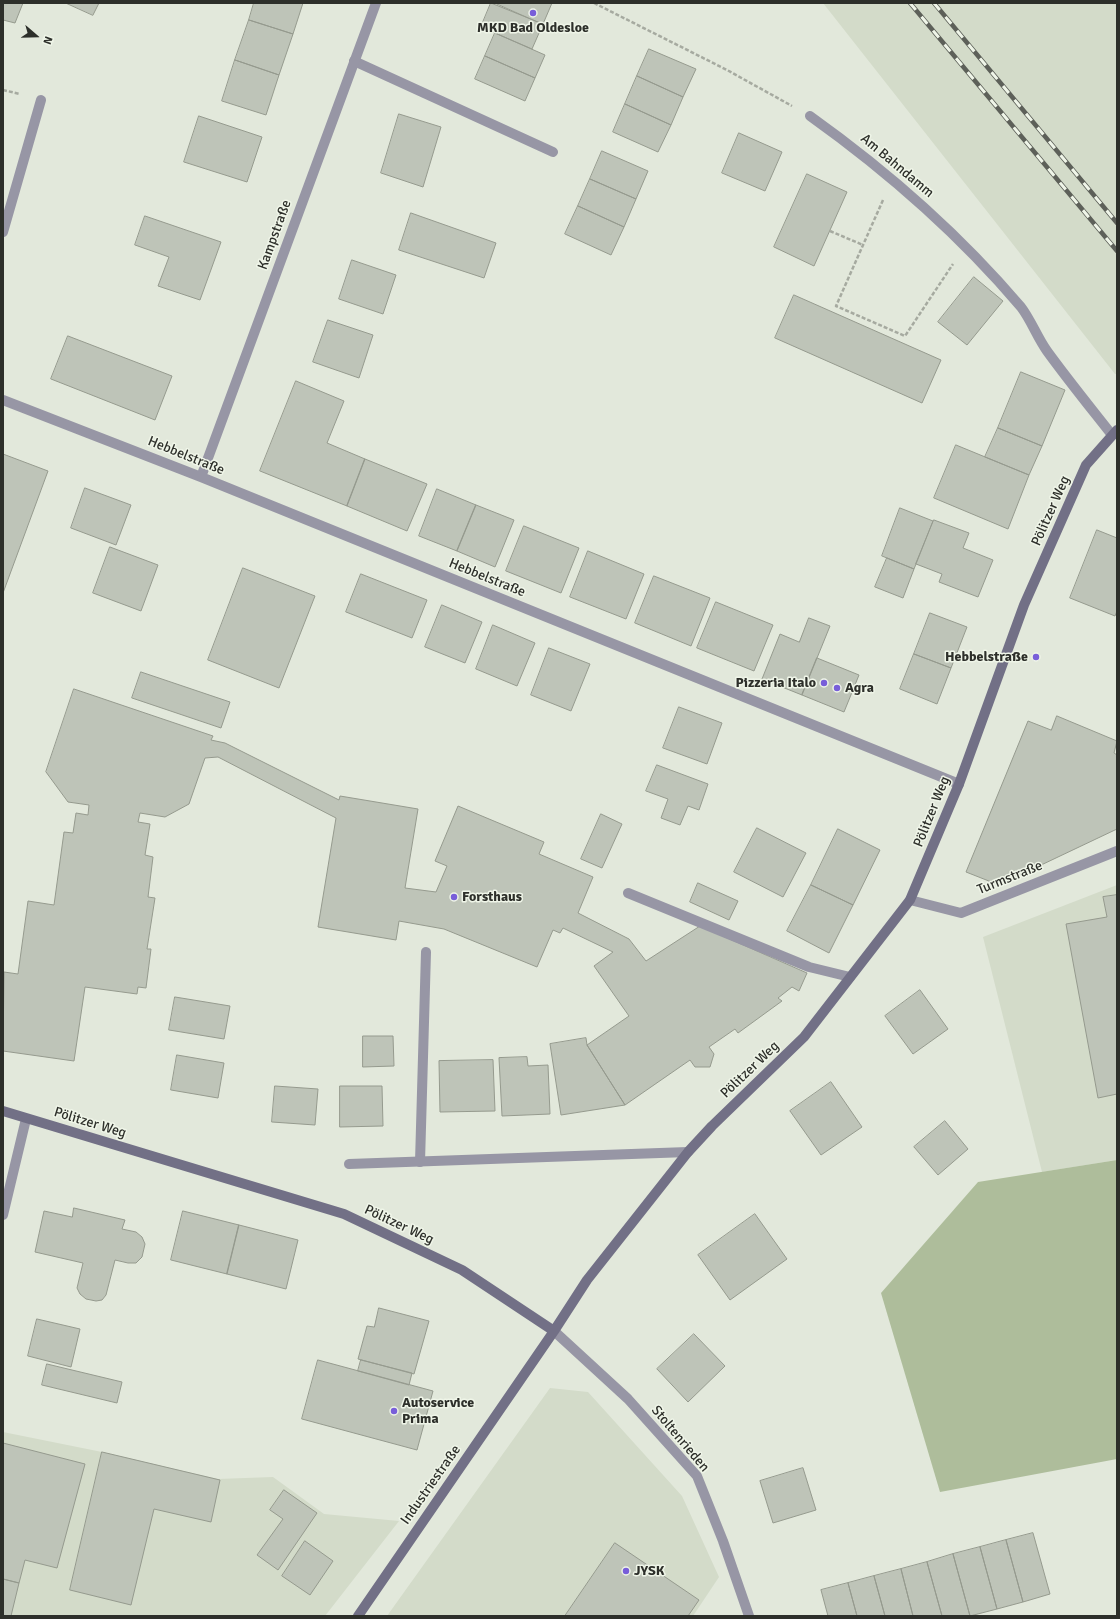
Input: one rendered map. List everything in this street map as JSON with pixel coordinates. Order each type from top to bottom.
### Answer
[{"type":"street","name":"Kampstraße","points":[[201,477],[376,3]]},
{"type":"street","points":[[354,61],[553,152]]},
{"type":"street","points":[[3,232],[41,100]]},
{"type":"street","name":"Am Bahndamm","points":[[810,116],[849,144],[920,202],[964,247],[1022,308],[1046,350],[1114,433]]},
{"type":"street","name":"Hebbelstraße","points":[[3,400],[201,477],[959,784]]},
{"type":"street","name":"Pölitzer Weg","points":[[3,1111],[344,1214],[462,1270],[554,1331],[586,1280],[688,1152],[712,1126],[804,1037],[910,900],[959,784],[1024,605],[1086,465],[1114,433]]},
{"type":"street","name":"Turmstraße","points":[[910,900],[961,912],[1117,851]]},
{"type":"street","points":[[628,892],[808,967],[850,977]]},
{"type":"street","points":[[420,1162],[426,952]]},
{"type":"street","points":[[3,1215],[26,1119]]},
{"type":"street","points":[[349,1164],[688,1152]]},
{"type":"street","name":"Industriestraße","points":[[358,1616],[554,1331]]},
{"type":"street","name":"Stoltenrieden","points":[[554,1331],[628,1399],[697,1476],[723,1541],[749,1616]]},
{"type":"path","points":[[594,3],[727,70],[810,116]]},
{"type":"path","points":[[892,179],[836,306],[905,336],[964,247]]},
{"type":"path","points":[[830,231],[863,245]]},
{"type":"shaded area","points":[[823,3],[1117,3],[1117,374],[1115,374]]},
{"type":"shaded area","points":[[1117,885],[1117,1160],[1042,1172],[983,937]]},
{"type":"shaded area","points":[[550,1388],[588,1392],[682,1496],[719,1577],[693,1616],[387,1616]]},
{"type":"shaded area","points":[[3,1432],[102,1452],[218,1479],[273,1477],[324,1514],[399,1521],[325,1616],[3,1616]]},
{"type":"green space","points":[[1117,1160],[1117,1459],[940,1492],[881,1293],[978,1182]]},
{"type":"building","points":[[3,3],[23,3],[15,23],[3,20]]},
{"type":"building","points":[[66,3],[99,3],[93,15]]},
{"type":"building","points":[[254,3],[303,3],[293,34],[249,20]]},
{"type":"building","points":[[491,3],[543,24],[532,49],[481,27]]},
{"type":"building","name":"MKD Bad Oldesloe","points":[[495,3],[552,3],[543,24]]},
{"type":"building","points":[[249,20],[293,34],[279,75],[235,60]]},
{"type":"building","points":[[495,33],[545,55],[535,78],[485,56]]},
{"type":"building","points":[[649,49],[696,69],[683,97],[637,76]]},
{"type":"building","points":[[485,56],[535,78],[525,101],[475,79]]},
{"type":"building","points":[[235,60],[279,75],[266,115],[222,101]]},
{"type":"building","points":[[637,76],[683,97],[671,125],[625,104]]},
{"type":"building","points":[[625,104],[671,125],[658,152],[613,132]]},
{"type":"building","points":[[399,114],[441,127],[423,187],[381,173]]},
{"type":"building","points":[[199,116],[262,137],[247,182],[184,162]]},
{"type":"building","points":[[739,133],[782,152],[765,191],[722,173]]},
{"type":"building","points":[[602,151],[648,171],[636,199],[590,179]]},
{"type":"building","points":[[807,174],[847,192],[814,266],[774,247]]},
{"type":"building","points":[[590,179],[636,199],[624,227],[578,206]]},
{"type":"building","points":[[578,206],[624,227],[611,255],[565,234]]},
{"type":"building","points":[[411,213],[496,243],[484,278],[399,250]]},
{"type":"building","points":[[145,216],[221,242],[200,300],[158,286],[169,257],[135,245]]},
{"type":"building","points":[[352,260],[396,275],[383,314],[339,299]]},
{"type":"building","points":[[974,277],[1003,301],[967,345],[938,322]]},
{"type":"building","points":[[794,295],[941,360],[922,403],[775,338]]},
{"type":"building","points":[[328,320],[373,335],[359,378],[313,362]]},
{"type":"building","points":[[68,336],[172,376],[155,420],[51,379]]},
{"type":"building","points":[[1021,372],[1065,390],[1042,446],[998,428]]},
{"type":"building","points":[[296,381],[344,401],[327,443],[365,459],[347,506],[260,471]]},
{"type":"building","points":[[998,428],[1042,446],[1029,475],[985,457]]},
{"type":"building","points":[[956,445],[1029,475],[1008,529],[934,498]]},
{"type":"building","points":[[3,454],[48,471],[3,593]]},
{"type":"building","points":[[365,459],[427,484],[407,531],[347,506]]},
{"type":"building","points":[[85,488],[131,505],[116,545],[71,528]]},
{"type":"building","points":[[437,489],[476,505],[457,551],[419,536]]},
{"type":"building","points":[[476,505],[514,520],[495,567],[457,551]]},
{"type":"building","points":[[900,508],[933,521],[914,569],[882,556]]},
{"type":"building","points":[[934,520],[969,533],[963,548],[993,560],[978,597],[939,582],[942,574],[916,564]]},
{"type":"building","points":[[524,526],[579,548],[561,593],[506,571]]},
{"type":"building","points":[[1097,530],[1117,538],[1117,611],[1115,616],[1070,598]]},
{"type":"building","points":[[110,547],[158,565],[141,611],[93,593]]},
{"type":"building","points":[[588,551],[644,574],[626,619],[570,597]]},
{"type":"building","points":[[887,558],[914,569],[903,598],[875,587]]},
{"type":"building","points":[[243,568],[315,596],[279,688],[208,660]]},
{"type":"building","points":[[361,574],[427,600],[412,638],[346,612]]},
{"type":"building","points":[[654,576],[710,598],[691,646],[635,623]]},
{"type":"building","points":[[716,602],[773,625],[754,671],[697,648]]},
{"type":"building","points":[[442,605],[482,622],[465,663],[425,647]]},
{"type":"building","points":[[930,613],[967,627],[951,668],[914,654]]},
{"type":"building","points":[[809,618],[830,626],[802,695],[762,679],[780,634],[799,642]]},
{"type":"building","points":[[493,625],[535,643],[517,686],[476,669]]},
{"type":"building","points":[[549,648],[590,664],[571,711],[531,695]]},
{"type":"building","points":[[914,654],[951,668],[937,704],[900,689]]},
{"type":"building","points":[[817,658],[859,675],[844,712],[802,695]]},
{"type":"building","points":[[141,672],[230,702],[221,728],[132,698]]},
{"type":"building","name":"Forsthaus","points":[[74,689],[213,736],[211,740],[225,743],[339,800],[340,796],[418,809],[405,888],[436,892],[447,866],[435,861],[458,806],[544,842],[539,854],[593,877],[578,913],[629,939],[646,961],[700,926],[807,973],[799,991],[792,987],[778,998],[782,1001],[738,1033],[735,1029],[709,1047],[714,1054],[710,1067],[695,1067],[690,1060],[625,1105],[587,1045],[629,1016],[594,966],[613,952],[563,928],[560,933],[553,930],[537,967],[444,929],[399,921],[396,940],[318,927],[336,818],[218,757],[205,758],[189,804],[165,817],[140,813],[138,822],[150,824],[145,855],[153,857],[148,897],[155,898],[147,949],[151,949],[146,988],[138,987],[137,994],[85,987],[74,1061],[3,1051],[4,972],[18,974],[28,901],[54,905],[64,832],[73,833],[76,813],[88,815],[89,805],[68,802],[46,772]]},
{"type":"building","points":[[679,707],[722,723],[707,764],[663,748]]},
{"type":"building","points":[[1057,716],[1117,741],[1114,753],[1117,755],[1117,829],[999,885],[966,872],[1028,721],[1051,730]]},
{"type":"building","points":[[657,765],[708,784],[699,810],[688,806],[680,825],[661,818],[668,799],[646,791]]},
{"type":"building","points":[[601,814],[622,824],[602,868],[581,859]]},
{"type":"building","points":[[757,828],[806,853],[783,897],[734,872]]},
{"type":"building","points":[[838,829],[880,850],[853,905],[811,885]]},
{"type":"building","points":[[698,883],[738,901],[729,920],[690,902]]},
{"type":"building","points":[[811,885],[853,905],[829,953],[787,931]]},
{"type":"building","points":[[1117,895],[1117,1094],[1098,1098],[1066,924],[1107,917],[1103,897]]},
{"type":"building","points":[[920,990],[948,1029],[913,1054],[885,1016]]},
{"type":"building","points":[[175,997],[230,1006],[224,1039],[169,1030]]},
{"type":"building","points":[[363,1036],[393,1036],[394,1066],[363,1067]]},
{"type":"building","points":[[586,1038],[587,1045],[625,1105],[561,1115],[550,1044]]},
{"type":"building","points":[[177,1055],[224,1063],[218,1098],[171,1090]]},
{"type":"building","points":[[527,1057],[528,1066],[548,1065],[550,1114],[502,1116],[499,1058]]},
{"type":"building","points":[[493,1060],[495,1111],[440,1112],[439,1061]]},
{"type":"building","points":[[831,1082],[862,1127],[821,1155],[790,1111]]},
{"type":"building","points":[[275,1086],[318,1089],[315,1125],[272,1122]]},
{"type":"building","points":[[340,1086],[382,1086],[383,1126],[340,1127]]},
{"type":"building","points":[[945,1121],[968,1149],[938,1175],[914,1147]]},
{"type":"building","points":[[74,1208],[125,1220],[122,1229],[136,1232],[142,1237],[145,1244],[142,1257],[136,1263],[115,1260],[106,1295],[102,1300],[96,1301],[86,1299],[80,1294],[77,1288],[83,1263],[35,1252],[44,1211],[72,1217]]},
{"type":"building","points":[[183,1211],[239,1225],[227,1274],[171,1260]]},
{"type":"building","points":[[755,1214],[787,1259],[730,1300],[698,1255]]},
{"type":"building","points":[[239,1225],[298,1240],[286,1289],[227,1274]]},
{"type":"building","points":[[379,1308],[429,1321],[414,1374],[358,1359],[367,1326],[374,1327]]},
{"type":"building","points":[[37,1319],[80,1329],[71,1367],[28,1356]]},
{"type":"building","points":[[694,1334],[725,1366],[688,1402],[657,1369]]},
{"type":"building","points":[[318,1360],[433,1391],[417,1450],[302,1419]]},
{"type":"building","points":[[361,1360],[412,1373],[409,1385],[358,1371]]},
{"type":"building","points":[[47,1364],[122,1382],[117,1403],[42,1385]]},
{"type":"building","points":[[3,1443],[85,1464],[57,1568],[25,1560],[19,1583],[3,1579]]},
{"type":"building","points":[[102,1452],[220,1480],[211,1522],[154,1509],[131,1605],[70,1590]]},
{"type":"building","points":[[803,1468],[816,1510],[773,1523],[760,1481]]},
{"type":"building","points":[[284,1490],[317,1513],[278,1570],[257,1555],[283,1519],[270,1510]]},
{"type":"building","points":[[1033,1533],[1050,1594],[1023,1602],[1006,1540]]},
{"type":"building","points":[[1006,1540],[1023,1602],[997,1609],[980,1547]]},
{"type":"building","points":[[305,1541],[333,1561],[310,1595],[282,1576]]},
{"type":"building","name":"JYSK","points":[[615,1543],[699,1600],[688,1616],[565,1616]]},
{"type":"building","points":[[980,1547],[997,1609],[970,1616],[953,1554]]},
{"type":"building","points":[[953,1554],[970,1616],[942,1616],[927,1562]]},
{"type":"building","points":[[927,1562],[942,1616],[913,1616],[901,1569]]},
{"type":"building","points":[[901,1569],[913,1616],[885,1616],[874,1576]]},
{"type":"building","points":[[874,1576],[885,1616],[857,1616],[848,1583]]},
{"type":"building","points":[[3,1579],[19,1583],[11,1616],[3,1616]]},
{"type":"building","points":[[848,1583],[857,1616],[828,1616],[821,1590]]},
{"type":"railway","points":[[910,3],[1117,251]]},
{"type":"railway","points":[[934,3],[1117,223]]},
{"type":"place","name":"MKD Bad Oldesloe","points":[[533,13]]},
{"type":"place","name":"Hebbelstraße","points":[[1036,657]]},
{"type":"place","name":"Pizzeria Italo","points":[[824,683]]},
{"type":"place","name":"Agra","points":[[837,688]]},
{"type":"place","name":"Forsthaus","points":[[454,897]]},
{"type":"place","name":"Autoservice Prima","points":[[394,1411]]},
{"type":"place","name":"JYSK","points":[[626,1571]]}]
